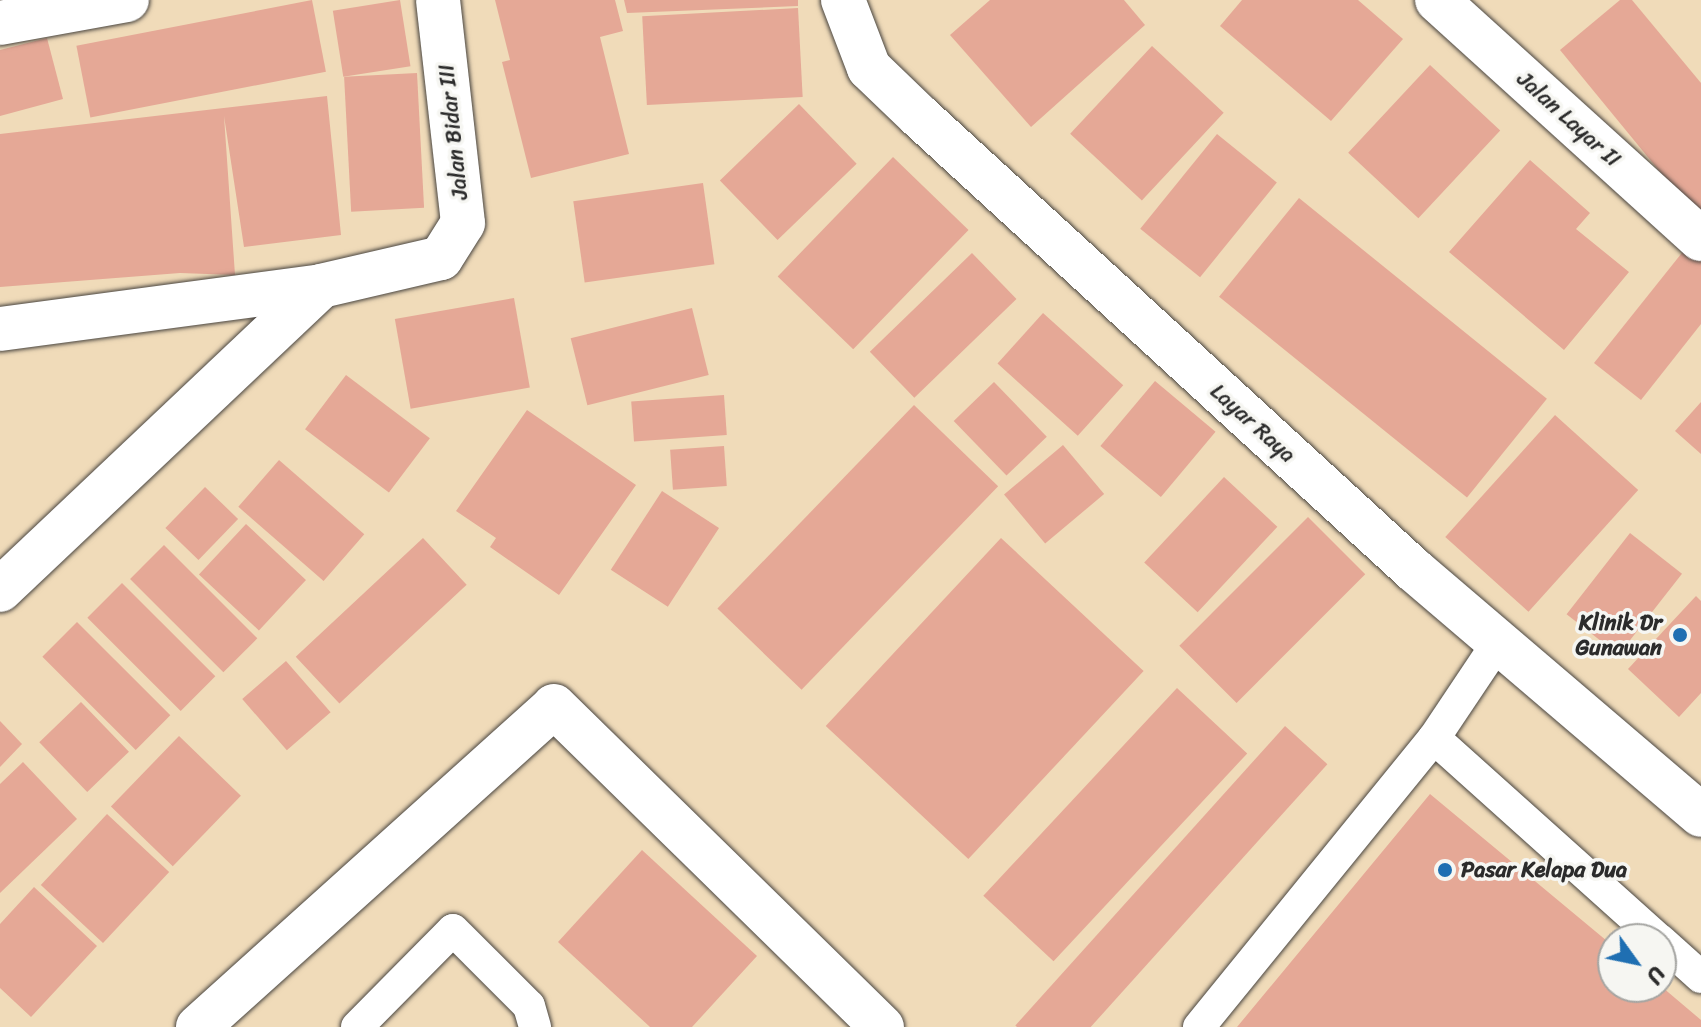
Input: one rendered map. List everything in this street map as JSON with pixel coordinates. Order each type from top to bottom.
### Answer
[{"type":"street","points":[[0,23],[127,0]]},
{"type":"street","name":"Jalan Bidar III","points":[[321,286],[441,258],[463,223],[438,0]]},
{"type":"street","name":"Layar Raya","points":[[843,0],[869,68],[1414,570],[1701,815]]},
{"type":"street","name":"Jalan Layar II","points":[[1437,0],[1701,239]]},
{"type":"street","points":[[0,329],[321,286]]},
{"type":"street","points":[[0,590],[321,286]]},
{"type":"street","points":[[198,1027],[554,706],[882,1027]]},
{"type":"lane","points":[[1199,1027],[1434,738],[1499,641]]},
{"type":"lane","points":[[1434,738],[1641,923]]},
{"type":"lane","points":[[357,1027],[453,930],[529,1006],[535,1027]]},
{"type":"lane","points":[[1677,955],[1701,977]]},
{"type":"building","points":[[312,0],[326,72],[90,117],[76,46]]},
{"type":"building","points":[[400,0],[410,66],[343,77],[333,11]]},
{"type":"building","points":[[495,0],[615,0],[623,31],[600,37],[629,154],[531,178],[502,62],[510,60]]},
{"type":"building","points":[[624,0],[798,0],[798,6],[627,13]]},
{"type":"building","points":[[990,0],[1124,0],[1145,25],[1031,127],[950,35]]},
{"type":"building","points":[[1242,0],[1358,0],[1403,39],[1331,121],[1220,26]]},
{"type":"building","points":[[1620,0],[1632,0],[1701,83],[1701,213],[1697,217],[1560,50]]},
{"type":"building","points":[[798,8],[803,97],[647,105],[642,16]]},
{"type":"building","points":[[47,38],[63,99],[0,116],[0,50]]},
{"type":"building","points":[[1152,46],[1224,113],[1142,201],[1070,134]]},
{"type":"building","points":[[1430,65],[1500,130],[1418,218],[1348,153]]},
{"type":"building","points":[[417,73],[424,208],[351,212],[344,77]]},
{"type":"building","points":[[327,96],[341,235],[244,247],[224,116],[235,275],[180,273],[0,287],[0,134]]},
{"type":"building","points":[[799,104],[857,164],[778,240],[720,180]]},
{"type":"building","points":[[1217,134],[1277,182],[1200,277],[1140,229]]},
{"type":"building","points":[[893,157],[969,230],[853,349],[778,276]]},
{"type":"building","points":[[1530,160],[1590,213],[1576,229],[1629,272],[1564,350],[1449,252]]},
{"type":"building","points":[[703,183],[714,264],[585,282],[573,201]]},
{"type":"building","points":[[1299,198],[1547,399],[1467,497],[1219,297]]},
{"type":"building","points":[[1685,249],[1701,261],[1701,324],[1641,400],[1594,363]]},
{"type":"building","points":[[972,253],[1016,299],[914,398],[870,352]]},
{"type":"building","points":[[514,298],[530,388],[411,409],[395,319]]},
{"type":"building","points":[[692,308],[709,375],[587,405],[571,338]]},
{"type":"building","points":[[1043,313],[1123,385],[1078,436],[997,364]]},
{"type":"building","points":[[346,375],[430,438],[389,492],[305,429]]},
{"type":"building","points":[[1155,381],[1216,432],[1161,497],[1100,446]]},
{"type":"building","points":[[994,382],[1047,437],[1007,476],[954,421]]},
{"type":"building","points":[[724,395],[727,435],[634,441],[631,401]]},
{"type":"building","points":[[1701,402],[1701,454],[1675,431]]},
{"type":"building","points":[[914,405],[998,486],[802,690],[717,609]]},
{"type":"building","points":[[527,410],[636,485],[559,595],[490,547],[496,538],[456,511]]},
{"type":"building","points":[[1555,415],[1638,490],[1528,612],[1445,537]]},
{"type":"building","points":[[1063,445],[1104,494],[1045,544],[1004,494]]},
{"type":"building","points":[[724,446],[727,486],[673,490],[670,450]]},
{"type":"building","points":[[279,460],[364,534],[324,581],[238,507]]},
{"type":"building","points":[[1224,477],[1277,527],[1198,612],[1144,563]]},
{"type":"building","points":[[205,487],[238,519],[198,560],[165,528]]},
{"type":"building","points":[[662,491],[719,528],[668,607],[611,570]]},
{"type":"building","points":[[1308,517],[1365,574],[1237,703],[1179,646]]},
{"type":"building","points":[[246,524],[306,580],[259,630],[199,574]]},
{"type":"building","points":[[1630,533],[1682,574],[1619,655],[1567,614]]},
{"type":"building","points":[[423,538],[467,585],[339,703],[296,657]]},
{"type":"building","points":[[1001,538],[1144,671],[968,859],[826,726]]},
{"type":"building","points":[[164,545],[257,638],[223,672],[130,579]]},
{"type":"building","points":[[122,583],[215,676],[181,711],[87,618]]},
{"type":"building","name":"Klinik Dr Gunawan","points":[[1696,596],[1701,601],[1701,693],[1679,717],[1628,669]]},
{"type":"building","points":[[77,622],[170,715],[136,750],[42,657]]},
{"type":"building","points":[[286,661],[331,712],[287,750],[242,699]]},
{"type":"building","points":[[1177,688],[1247,753],[1054,961],[983,896]]},
{"type":"building","points":[[81,702],[129,752],[87,792],[39,742]]},
{"type":"building","points":[[0,721],[22,744],[0,767]]},
{"type":"building","points":[[1285,726],[1327,764],[1091,1027],[1015,1025]]},
{"type":"building","points":[[179,736],[241,796],[173,866],[111,806]]},
{"type":"building","points":[[23,762],[77,819],[0,893],[0,784]]},
{"type":"building","name":"Pasar Kelapa Dua","points":[[1430,794],[1597,933],[1597,1003],[1677,1003],[1677,1000],[1701,1020],[1701,1027],[1237,1027]]},
{"type":"building","points":[[107,814],[169,872],[103,943],[41,885]]},
{"type":"building","points":[[642,850],[757,956],[692,1027],[650,1027],[558,942]]},
{"type":"building","points":[[34,887],[97,946],[31,1017],[0,988],[0,924]]},
{"type":"place","name":"Klinik Dr Gunawan","points":[[1680,635]]},
{"type":"place","name":"Pasar Kelapa Dua","points":[[1445,870]]}]
